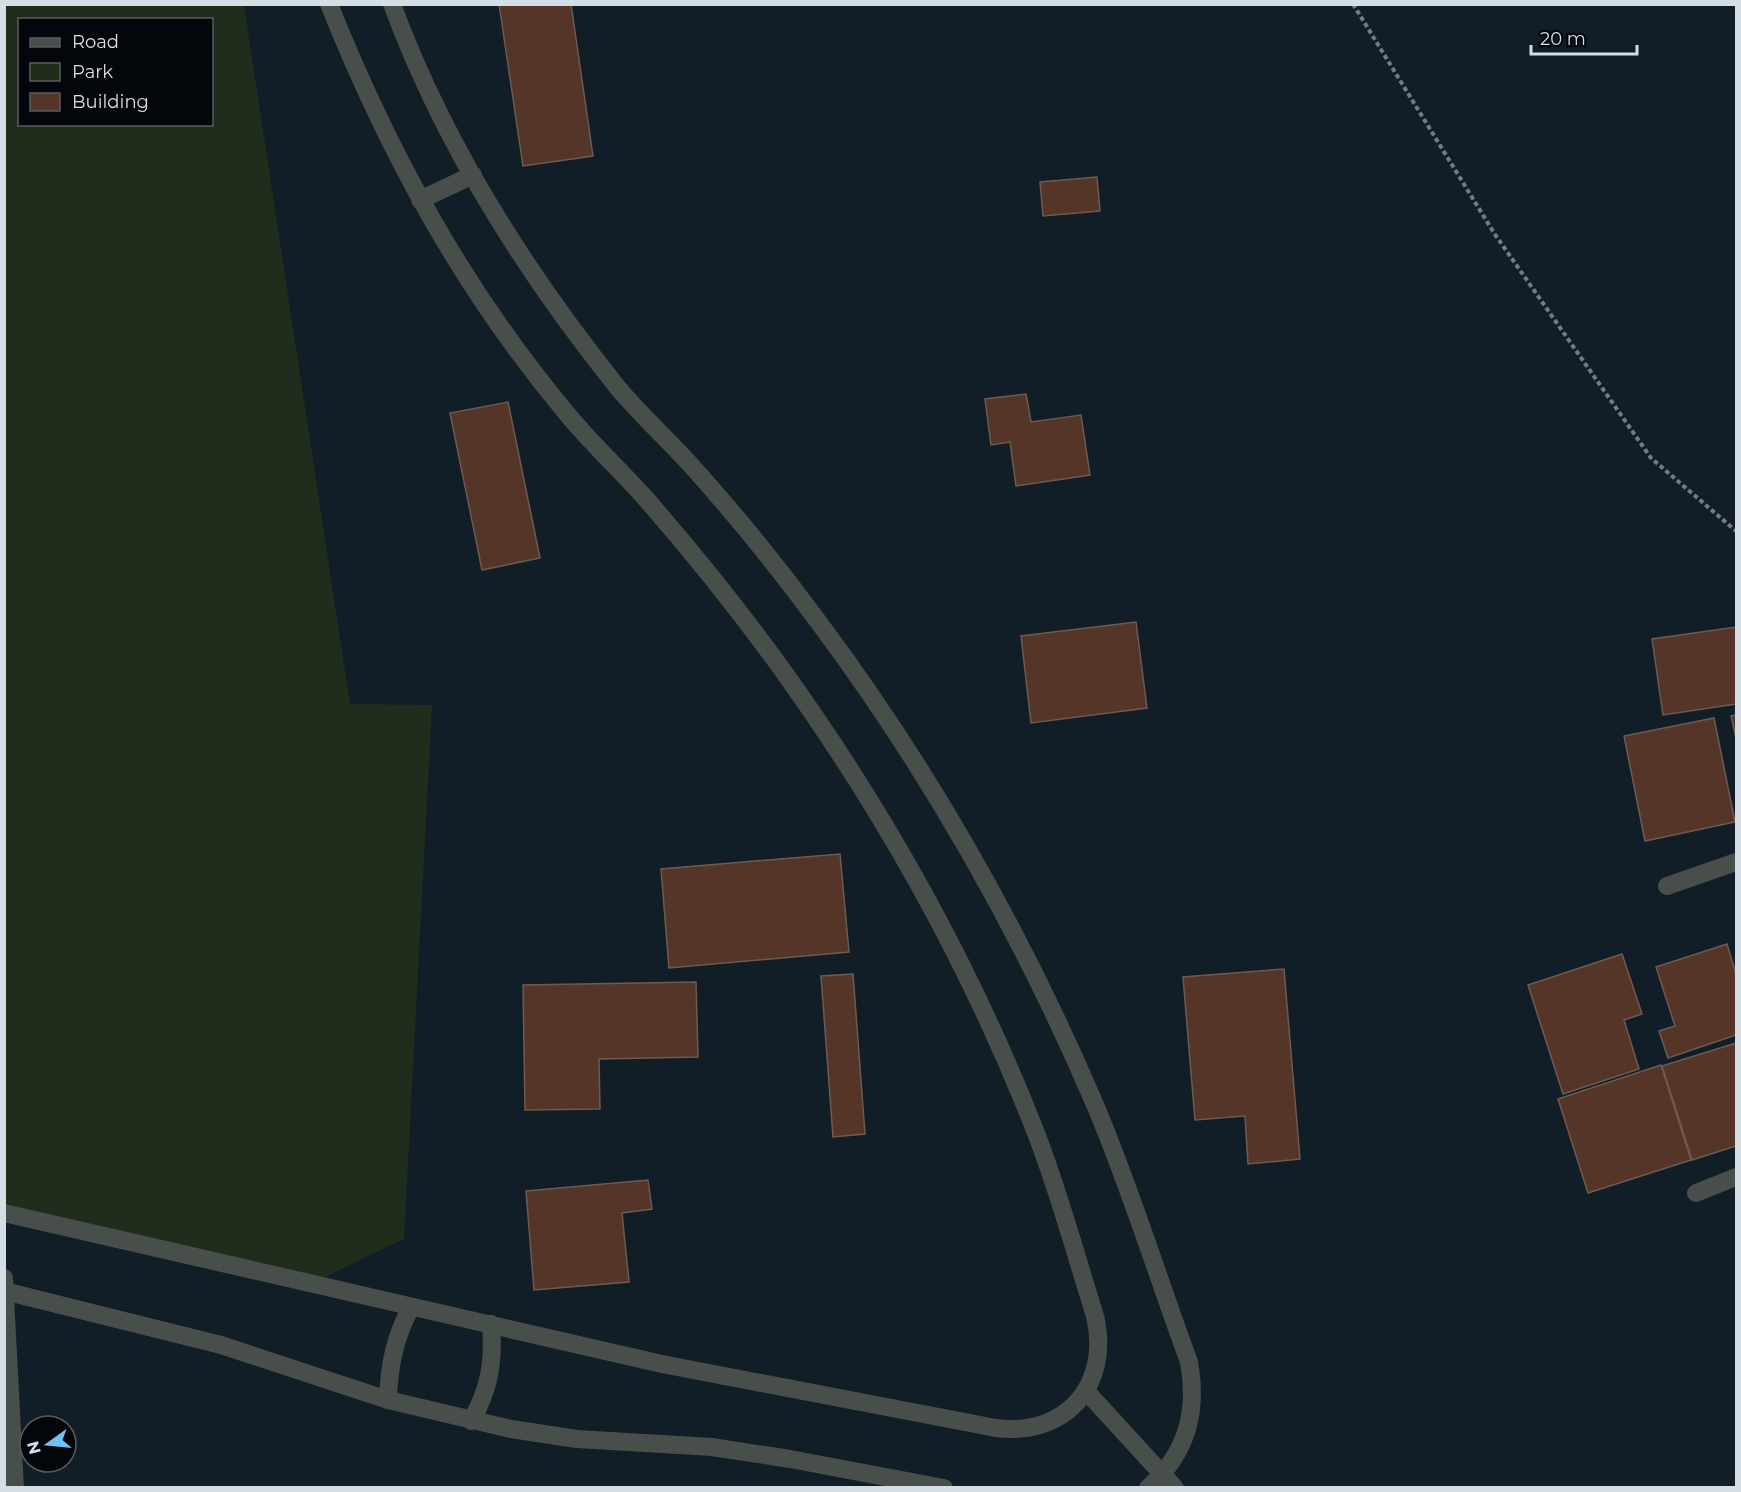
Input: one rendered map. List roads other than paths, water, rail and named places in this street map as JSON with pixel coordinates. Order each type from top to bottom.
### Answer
[{"type":"street","points":[[4,1213],[662,1364],[1013,1431],[1029,1429],[1060,1417],[1074,1406],[1086,1391],[1094,1374],[1099,1355],[1099,1335],[1037,1136],[997,1040],[951,946],[901,854],[844,760],[782,669],[715,581],[644,497],[569,416],[518,352],[442,242],[388,141],[329,4]]},
{"type":"street","points":[[392,4],[433,97],[473,175],[518,250],[621,392],[691,465],[757,543],[826,632],[929,783],[1009,924],[1098,1111],[1189,1362],[1193,1386],[1193,1410],[1169,1481]]},
{"type":"street","points":[[420,200],[473,175]]},
{"type":"street","points":[[1667,885],[1737,862]]},
{"type":"street","points":[[1696,1193],[1737,1177]]},
{"type":"street","points":[[4,1278],[15,1488]]},
{"type":"street","points":[[5,1291],[232,1348],[388,1400],[471,1421],[577,1439],[712,1447],[944,1488]]},
{"type":"street","points":[[388,1400],[393,1352],[411,1307]]},
{"type":"street","points":[[471,1421],[481,1404],[492,1367],[491,1324]]},
{"type":"street","points":[[1086,1391],[1169,1481]]},
{"type":"street","points":[[1148,1488],[1169,1481]]}]
